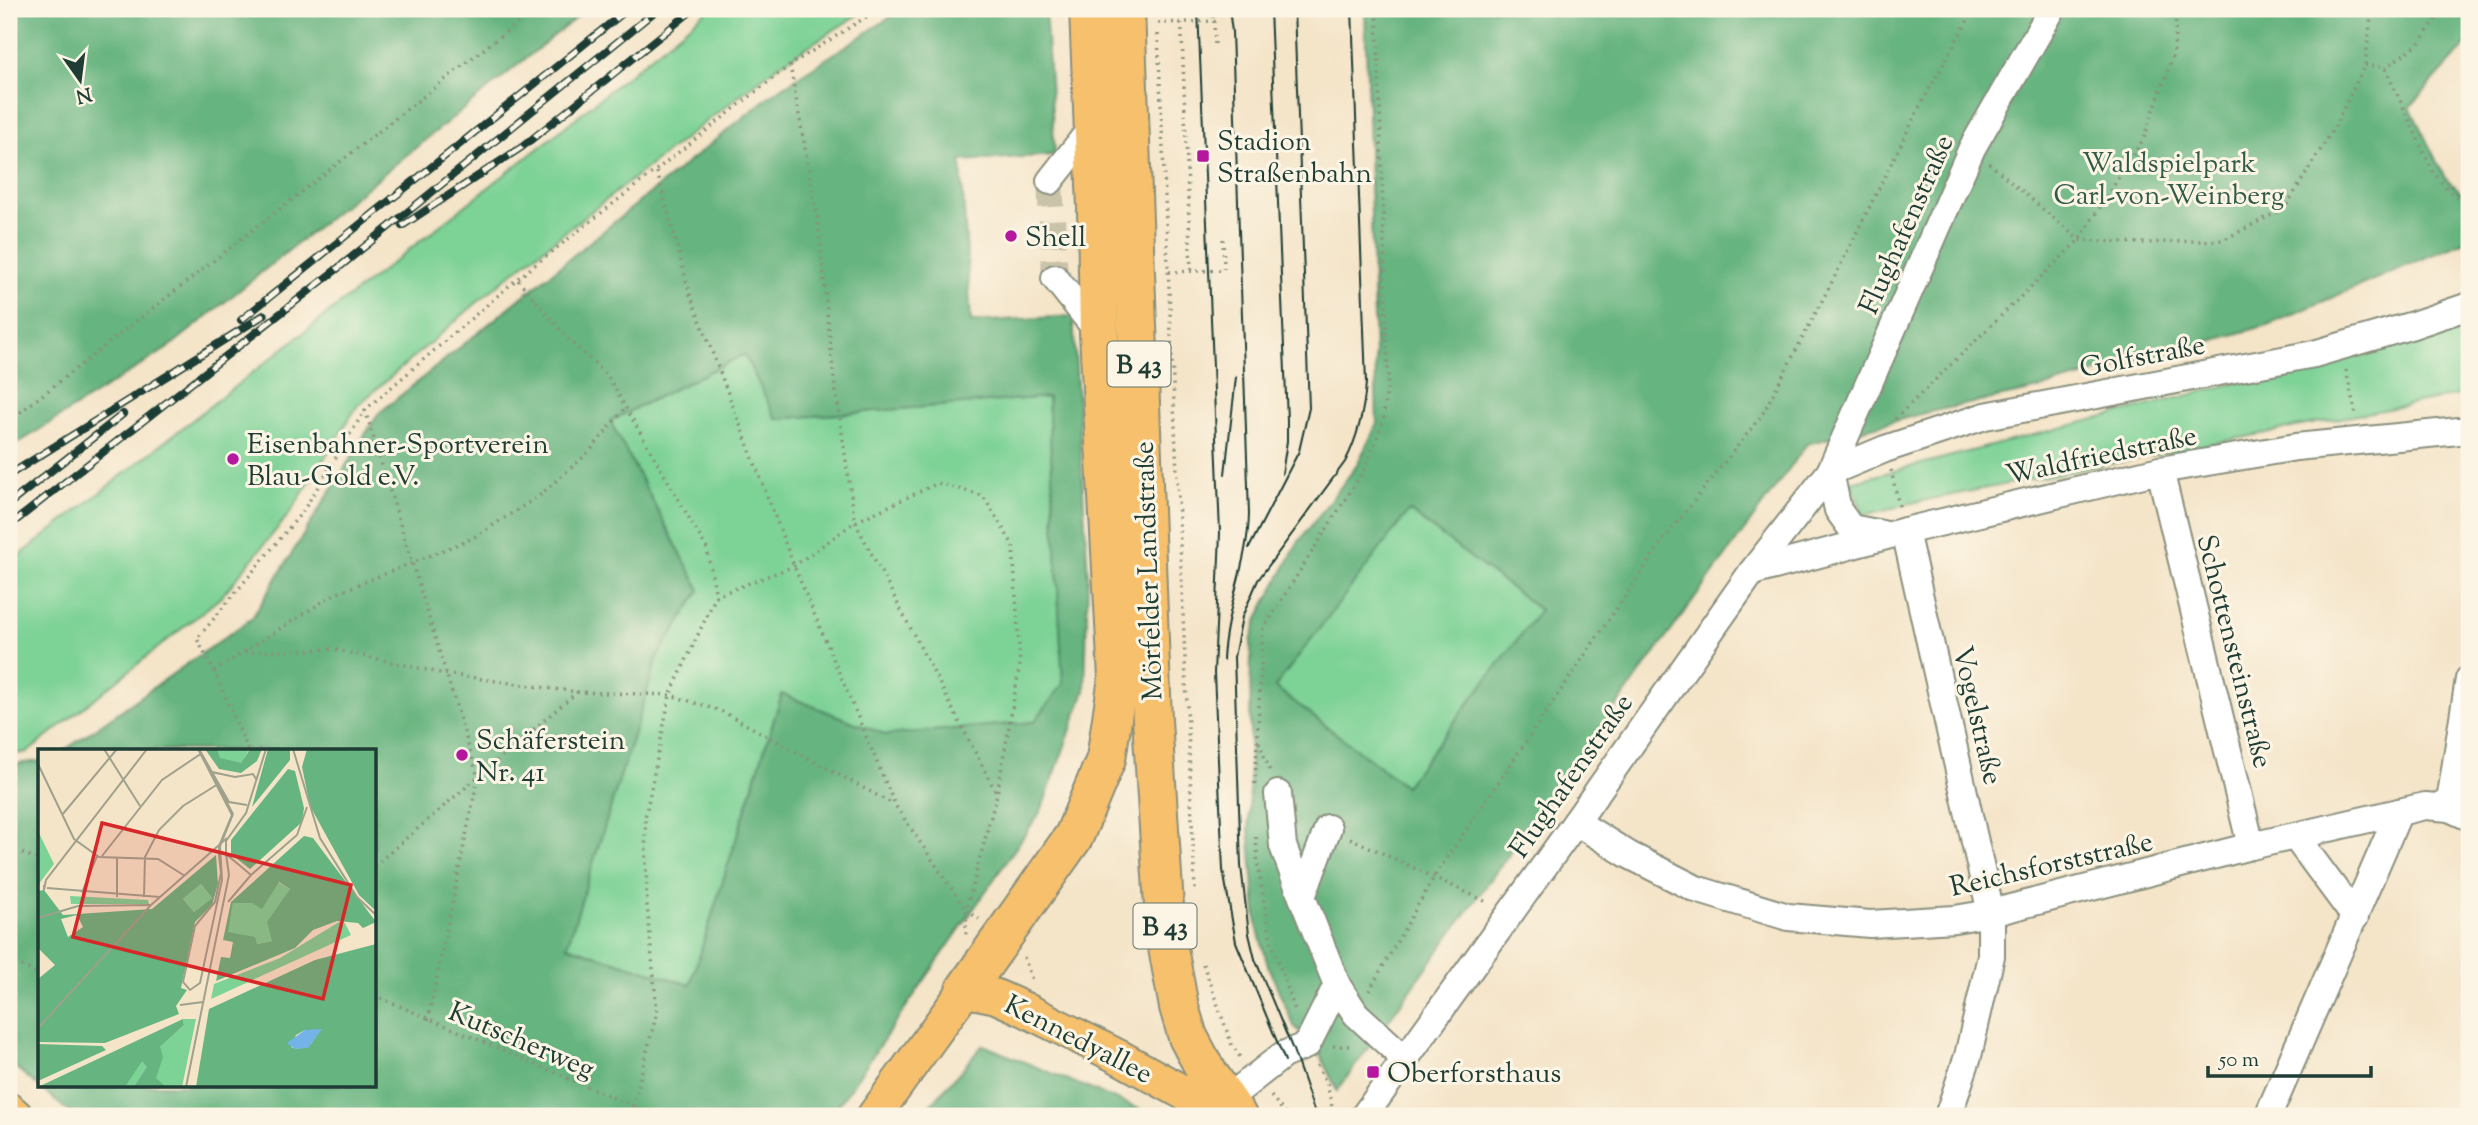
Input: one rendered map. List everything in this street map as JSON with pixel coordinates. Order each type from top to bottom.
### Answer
[{"type":"highway","name":"Mörfelder Landstraße","points":[[965,990],[1074,835],[1106,759],[1118,678],[1099,333],[1088,9]]},
{"type":"highway","name":"Mörfelder Landstraße","points":[[1147,16],[1152,706],[1166,937],[1179,1007],[1188,1037],[1204,1067],[1236,1102]]},
{"type":"main road","name":"Kennedyallee","points":[[965,990],[995,996],[1119,1057],[1236,1102]]},
{"type":"main road","name":"B 43","points":[[874,1116],[965,990]]},
{"type":"main road","points":[[9,1110],[16,1116]]},
{"type":"street","name":"Flughafenstraße","points":[[1364,1116],[1398,1053],[1510,912],[1752,572],[1829,472],[1972,148],[2052,9]]},
{"type":"street","points":[[1050,181],[1094,125]]},
{"type":"street","points":[[1055,278],[1099,333]]},
{"type":"street","name":"Golfstraße","points":[[1829,472],[1885,449],[1985,416],[2314,354],[2469,306]]},
{"type":"street","name":"Waldfriedstraße","points":[[1752,572],[1896,533],[2160,470],[2296,447],[2469,430]]},
{"type":"street","name":"Schottensteinstraße","points":[[2160,470],[2251,846]]},
{"type":"street","points":[[1829,472],[1838,510],[1851,528],[1896,533]]},
{"type":"street","name":"Vogelstraße","points":[[1896,533],[1991,914],[1992,956],[1968,1056],[1948,1116]]},
{"type":"street","points":[[2459,813],[2469,679]]},
{"type":"street","points":[[1266,792],[1283,846],[1337,985],[1356,1014],[1398,1053]]},
{"type":"street","name":"Reichsforststraße","points":[[1576,822],[1629,855],[1696,889],[1788,917],[1870,924],[1991,914],[2251,846],[2425,806],[2459,813]]},
{"type":"street","points":[[2268,1116],[2399,812]]},
{"type":"street","points":[[1303,897],[1328,828]]},
{"type":"street","points":[[2295,836],[2355,916]]},
{"type":"street","points":[[1236,1102],[1283,1055],[1307,1045],[1337,985]]},
{"type":"path","points":[[9,421],[535,9]]},
{"type":"path","points":[[247,749],[214,671],[197,639],[303,511],[365,410],[517,279],[657,172],[790,65],[879,9]]},
{"type":"path","points":[[1181,9],[1192,271]]},
{"type":"path","points":[[1212,9],[1215,47]]},
{"type":"path","points":[[1266,792],[1259,741],[1263,629],[1364,470],[1382,422],[1388,378],[1377,9]]},
{"type":"path","points":[[1356,1014],[1434,877],[1661,543],[1762,415],[1919,108],[1973,9]]},
{"type":"path","points":[[1895,419],[2079,240],[2144,138],[2174,52],[2176,9]]},
{"type":"path","points":[[1972,148],[2079,240],[2143,243],[2223,240],[2285,208],[2335,126],[2365,65],[2372,9]]},
{"type":"path","points":[[2365,65],[2385,68],[2418,44],[2442,11],[2449,9]]},
{"type":"path","points":[[1196,900],[1168,272],[1147,16],[1181,22],[1214,21]]},
{"type":"path","points":[[790,65],[818,220],[834,379],[855,522],[997,794]]},
{"type":"path","points":[[2385,68],[2434,174],[2464,206],[2469,207]]},
{"type":"path","points":[[657,172],[690,294],[794,566],[895,805],[966,910]]},
{"type":"path","points":[[1168,272],[1224,270],[1223,236]]},
{"type":"path","points":[[517,279],[569,340],[607,375],[708,549],[716,596],[670,695],[645,818],[647,904],[657,1012],[633,1106]]},
{"type":"path","points":[[2344,361],[2356,416]]},
{"type":"path","points":[[214,671],[334,595],[472,538],[539,496],[589,452],[626,407]]},
{"type":"path","points":[[365,410],[478,777],[428,1020]]},
{"type":"path","points":[[1885,449],[1896,533]]},
{"type":"path","points":[[716,596],[794,566],[855,522],[938,483],[983,496],[1013,545],[1020,664],[997,794],[966,910],[966,937]]},
{"type":"path","points":[[245,652],[333,649],[445,674],[577,692],[670,695],[722,711],[895,805]]},
{"type":"path","points":[[376,864],[577,692]]},
{"type":"path","points":[[1259,741],[1266,792]]},
{"type":"path","points":[[1255,828],[1258,867],[1271,941],[1307,1045],[1326,1084],[1334,1116]]},
{"type":"path","points":[[1328,828],[1510,912]]},
{"type":"path","points":[[9,848],[38,859]]},
{"type":"path","points":[[9,959],[38,974]]},
{"type":"path","points":[[1203,963],[1232,1045],[1236,1102]]},
{"type":"path","name":"Kutscherweg","points":[[376,996],[656,1116]]},
{"type":"path","points":[[1307,1045],[1398,1053]]},
{"type":"green space","points":[[9,9],[587,9],[168,348],[9,449]]},
{"type":"green space","name":"Eisenbahner-Sportverein Blau-Gold e.V.","points":[[709,9],[867,9],[777,66],[501,282],[358,405],[290,513],[221,597],[28,752],[9,755],[9,564],[545,143]]},
{"type":"green space","points":[[903,9],[1045,9],[1055,155],[961,161],[971,322],[1073,316],[1088,575],[1085,691],[1041,811],[831,1116],[74,1116],[9,1062],[9,765],[38,761],[38,1086],[376,1086],[376,749],[66,749],[252,618],[378,414],[772,94]],"holes":[[[744,354],[776,419],[1048,397],[1063,684],[1034,722],[886,735],[782,694],[690,985],[567,946],[658,656],[700,590],[610,421]]]},
{"type":"green space","name":"Waldspielpark Carl-von-Weinberg","points":[[1365,9],[2469,9],[2469,42],[2410,107],[2445,178],[2469,200],[2469,239],[2268,325],[2031,391],[1929,412],[1807,444],[1337,1091],[1317,1048],[1294,1026],[1268,966],[1257,926],[1249,828],[1251,640],[1259,616],[1298,543],[1357,465],[1377,424]],"holes":[[[1409,511],[1540,610],[1405,786],[1275,687]]]},
{"type":"green space","points":[[2469,323],[2469,393],[1916,502],[1864,515],[1851,482]]},
{"type":"green space","points":[[744,354],[777,419],[1048,397],[1063,684],[1034,722],[886,735],[782,694],[690,985],[567,946],[658,656],[700,590],[610,421]]},
{"type":"green space","points":[[1409,511],[1540,610],[1406,787],[1274,687]]},
{"type":"green space","points":[[983,1045],[1156,1116],[921,1116]]},
{"type":"tunnel","points":[[1050,181],[1055,278]]},
{"type":"tram line","points":[[1198,9],[1220,533],[1214,673],[1223,870],[1236,942],[1285,1061]]},
{"type":"tram line","points":[[1223,660],[1228,623],[1245,551],[1249,514],[1229,9]]},
{"type":"tram line","points":[[1270,9],[1287,420],[1282,474]]},
{"type":"tram line","points":[[1249,548],[1299,451],[1309,408],[1294,9]]},
{"type":"tram line","points":[[1316,1116],[1293,1050],[1255,959],[1249,934],[1241,866],[1234,657],[1242,617],[1258,580],[1345,462],[1362,414],[1366,383],[1352,9]]},
{"type":"tram line","points":[[1225,474],[1236,377]]},
{"type":"railway","points":[[241,320],[628,9]]},
{"type":"railway","points":[[9,526],[337,269],[658,9]]},
{"type":"railway","points":[[402,226],[522,147],[694,9]]},
{"type":"railway","points":[[9,475],[264,315]]},
{"type":"railway","points":[[9,504],[123,414]]},
{"type":"place","name":"Stadion Straßenbahn","points":[[1203,156]]},
{"type":"place","name":"Shell","points":[[1011,236]]},
{"type":"place","name":"Eisenbahner-Sportverein Blau-Gold e.V.","points":[[233,459]]},
{"type":"place","name":"Schäferstein Nr. 41","points":[[462,755]]},
{"type":"place","name":"Oberforsthaus","points":[[1373,1072]]}]
